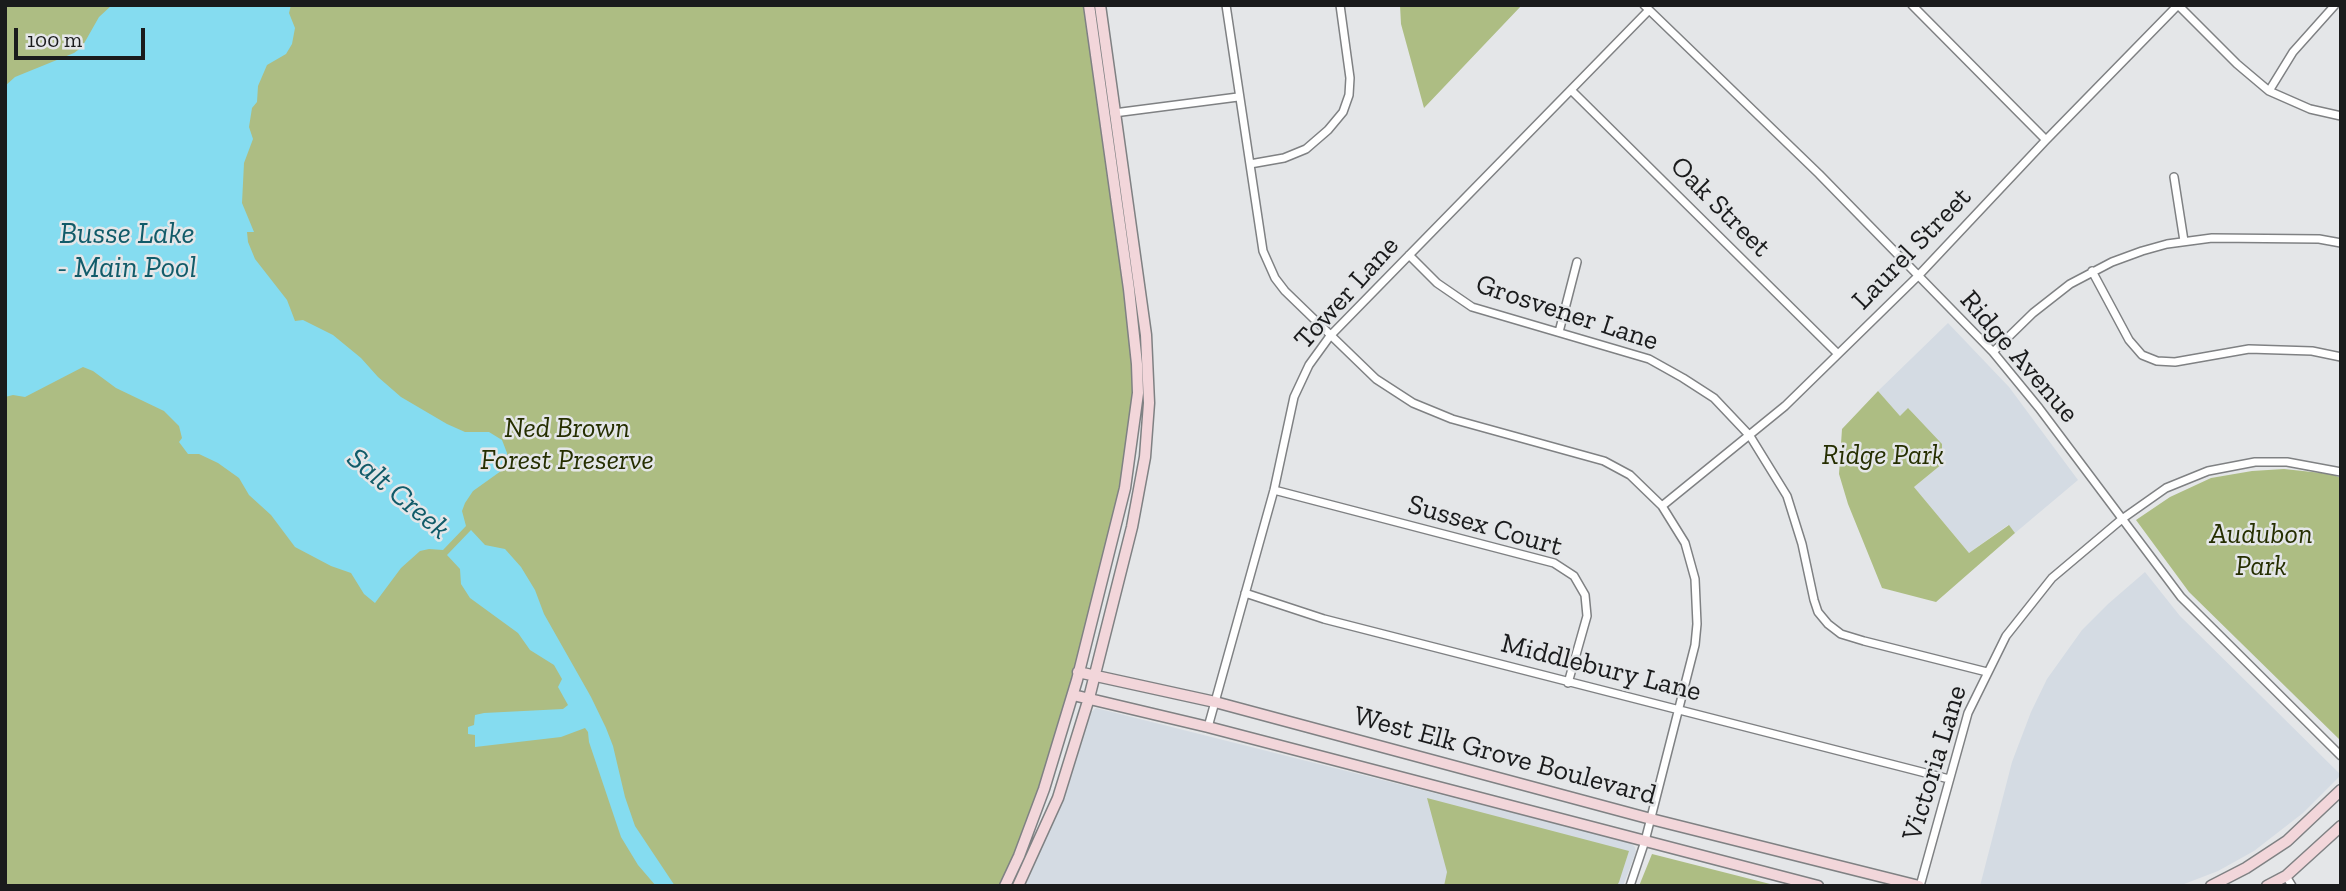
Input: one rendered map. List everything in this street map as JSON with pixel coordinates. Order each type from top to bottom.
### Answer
[{"type":"street","points":[[1004,886],[1041,799],[1073,695],[1125,488],[1138,393],[1129,289],[1088,5]]},
{"type":"street","points":[[1017,886],[1058,798],[1096,675],[1141,488],[1148,429],[1146,335],[1100,5]]},
{"type":"street","points":[[1226,5],[1258,230],[1270,269],[1285,291],[1376,379],[1413,403],[1452,419],[1604,461],[1630,475],[1662,506],[1685,543],[1695,579],[1695,645],[1651,819],[1630,886]]},
{"type":"street","points":[[1250,164],[1284,159],[1306,149],[1328,130],[1343,112],[1349,94],[1350,78],[1340,5]]},
{"type":"street","points":[[1912,5],[2046,140]]},
{"type":"street","points":[[2178,5],[2237,64],[2269,91],[2310,109],[2341,116]]},
{"type":"street","name":"Laurel Street","points":[[1662,506],[1785,406],[1918,276],[2178,5]]},
{"type":"street","points":[[2269,91],[2293,52],[2335,5]]},
{"type":"street","name":"Tower Lane","points":[[1208,727],[1274,490],[1294,397],[1309,365],[1330,336],[1572,91],[1646,8]]},
{"type":"street","name":"Ridge Avenue","points":[[1646,8],[1819,174],[1993,352],[2039,408],[2187,604],[2341,756]]},
{"type":"street","name":"Oak Street","points":[[1572,91],[1838,354]]},
{"type":"street","points":[[1114,113],[1238,97]]},
{"type":"street","points":[[2174,177],[2184,241]]},
{"type":"street","points":[[1993,352],[2046,302],[2070,284],[2092,271],[2134,253],[2184,241],[2212,238],[2319,239],[2341,243]]},
{"type":"street","name":"Grosvener Lane","points":[[1409,255],[1437,283],[1472,307],[1649,359],[1714,398],[1750,436],[1787,496],[1802,544],[1814,600],[1818,612],[1828,624],[1841,634],[1987,673]]},
{"type":"street","points":[[1559,332],[1577,262]]},
{"type":"street","points":[[2092,271],[2129,340],[2142,355],[2157,362],[2175,362],[2249,349],[2312,351],[2341,357]]},
{"type":"street","name":"Victoria Lane","points":[[1919,886],[1968,712],[2019,618],[2052,578],[2122,519],[2166,488],[2208,471],[2255,462],[2287,462],[2341,472]]},
{"type":"street","name":"Sussex Court","points":[[1274,490],[1554,563],[1574,576],[1585,595],[1587,616],[1568,682]]},
{"type":"street","name":"Middlebury Lane","points":[[1245,593],[1324,619],[1949,779]]},
{"type":"street","name":"West Elk Grove Boulevard","points":[[1079,672],[1215,702],[1651,819],[1919,886]]},
{"type":"street","name":"West Elk Grove Boulevard","points":[[1073,695],[1208,727],[1818,886]]},
{"type":"street","points":[[2211,886],[2246,868],[2287,841],[2341,790]]},
{"type":"street","points":[[2267,886],[2286,876],[2341,825]]},
{"type":"street","points":[[2286,876],[2292,886]]},
{"type":"shaded area","points":[[1948,323],[2009,387],[2078,480],[2015,533],[2008,525],[1969,553],[1914,487],[1942,464],[1909,409],[1900,416],[1878,391]]},
{"type":"shaded area","points":[[2145,572],[2180,616],[2341,775],[2303,813],[2254,851],[2218,871],[2179,886],[1980,886],[2012,762],[2047,679],[2082,630]]},
{"type":"shaded area","points":[[1096,708],[1629,842],[1636,852],[1623,886],[1025,886],[1063,799],[1087,719]]},
{"type":"green space","name":"Ned Brown Forest Preserve","points":[[5,5],[1088,5],[1137,364],[1132,442],[1061,733],[1005,886],[5,886]]},
{"type":"green space","points":[[1400,5],[1522,5],[1424,108],[1401,24]]},
{"type":"green space","name":"Ridge Park","points":[[1878,391],[1900,416],[1908,408],[1942,444],[1942,464],[1914,487],[1969,553],[2009,525],[2015,533],[1936,602],[1882,588],[1848,504],[1839,474],[1842,429]]},
{"type":"green space","name":"Audubon Park","points":[[2284,469],[2331,474],[2341,478],[2341,741],[2189,592],[2136,520],[2170,497],[2211,478]]},
{"type":"green space","points":[[1427,798],[1629,851],[1619,882],[1617,886],[1444,886],[1447,872]]},
{"type":"green space","points":[[1652,854],[1778,886],[1639,886]]},
{"type":"water","name":"Busse Lake - Main Pool","points":[[112,5],[291,5],[289,13],[295,28],[292,44],[286,54],[267,65],[258,86],[257,102],[252,108],[249,127],[253,139],[244,163],[242,203],[254,232],[247,232],[255,259],[287,300],[295,321],[303,320],[333,335],[401,397],[447,424],[465,432],[489,432],[502,440],[508,466],[473,491],[462,511],[466,526],[443,550],[420,551],[401,568],[375,603],[364,594],[351,573],[295,547],[271,515],[249,495],[239,478],[199,454],[188,454],[179,442],[182,438],[179,426],[164,411],[116,388],[93,371],[83,367],[25,397],[5,397],[5,86],[15,77],[74,53],[82,47],[99,17]]},
{"type":"water","points":[[471,530],[485,545],[505,549],[521,567],[535,590],[544,614],[606,728],[635,826],[675,886],[656,886],[638,865],[621,837],[585,728],[561,737],[475,747],[475,735],[468,734],[468,727],[474,725],[475,715],[563,709],[568,705],[558,687],[562,679],[554,665],[530,650],[518,633],[470,598],[461,584],[460,569],[447,555]]},
{"type":"water label","name":"Salt Creek","points":[[398,494]]}]
